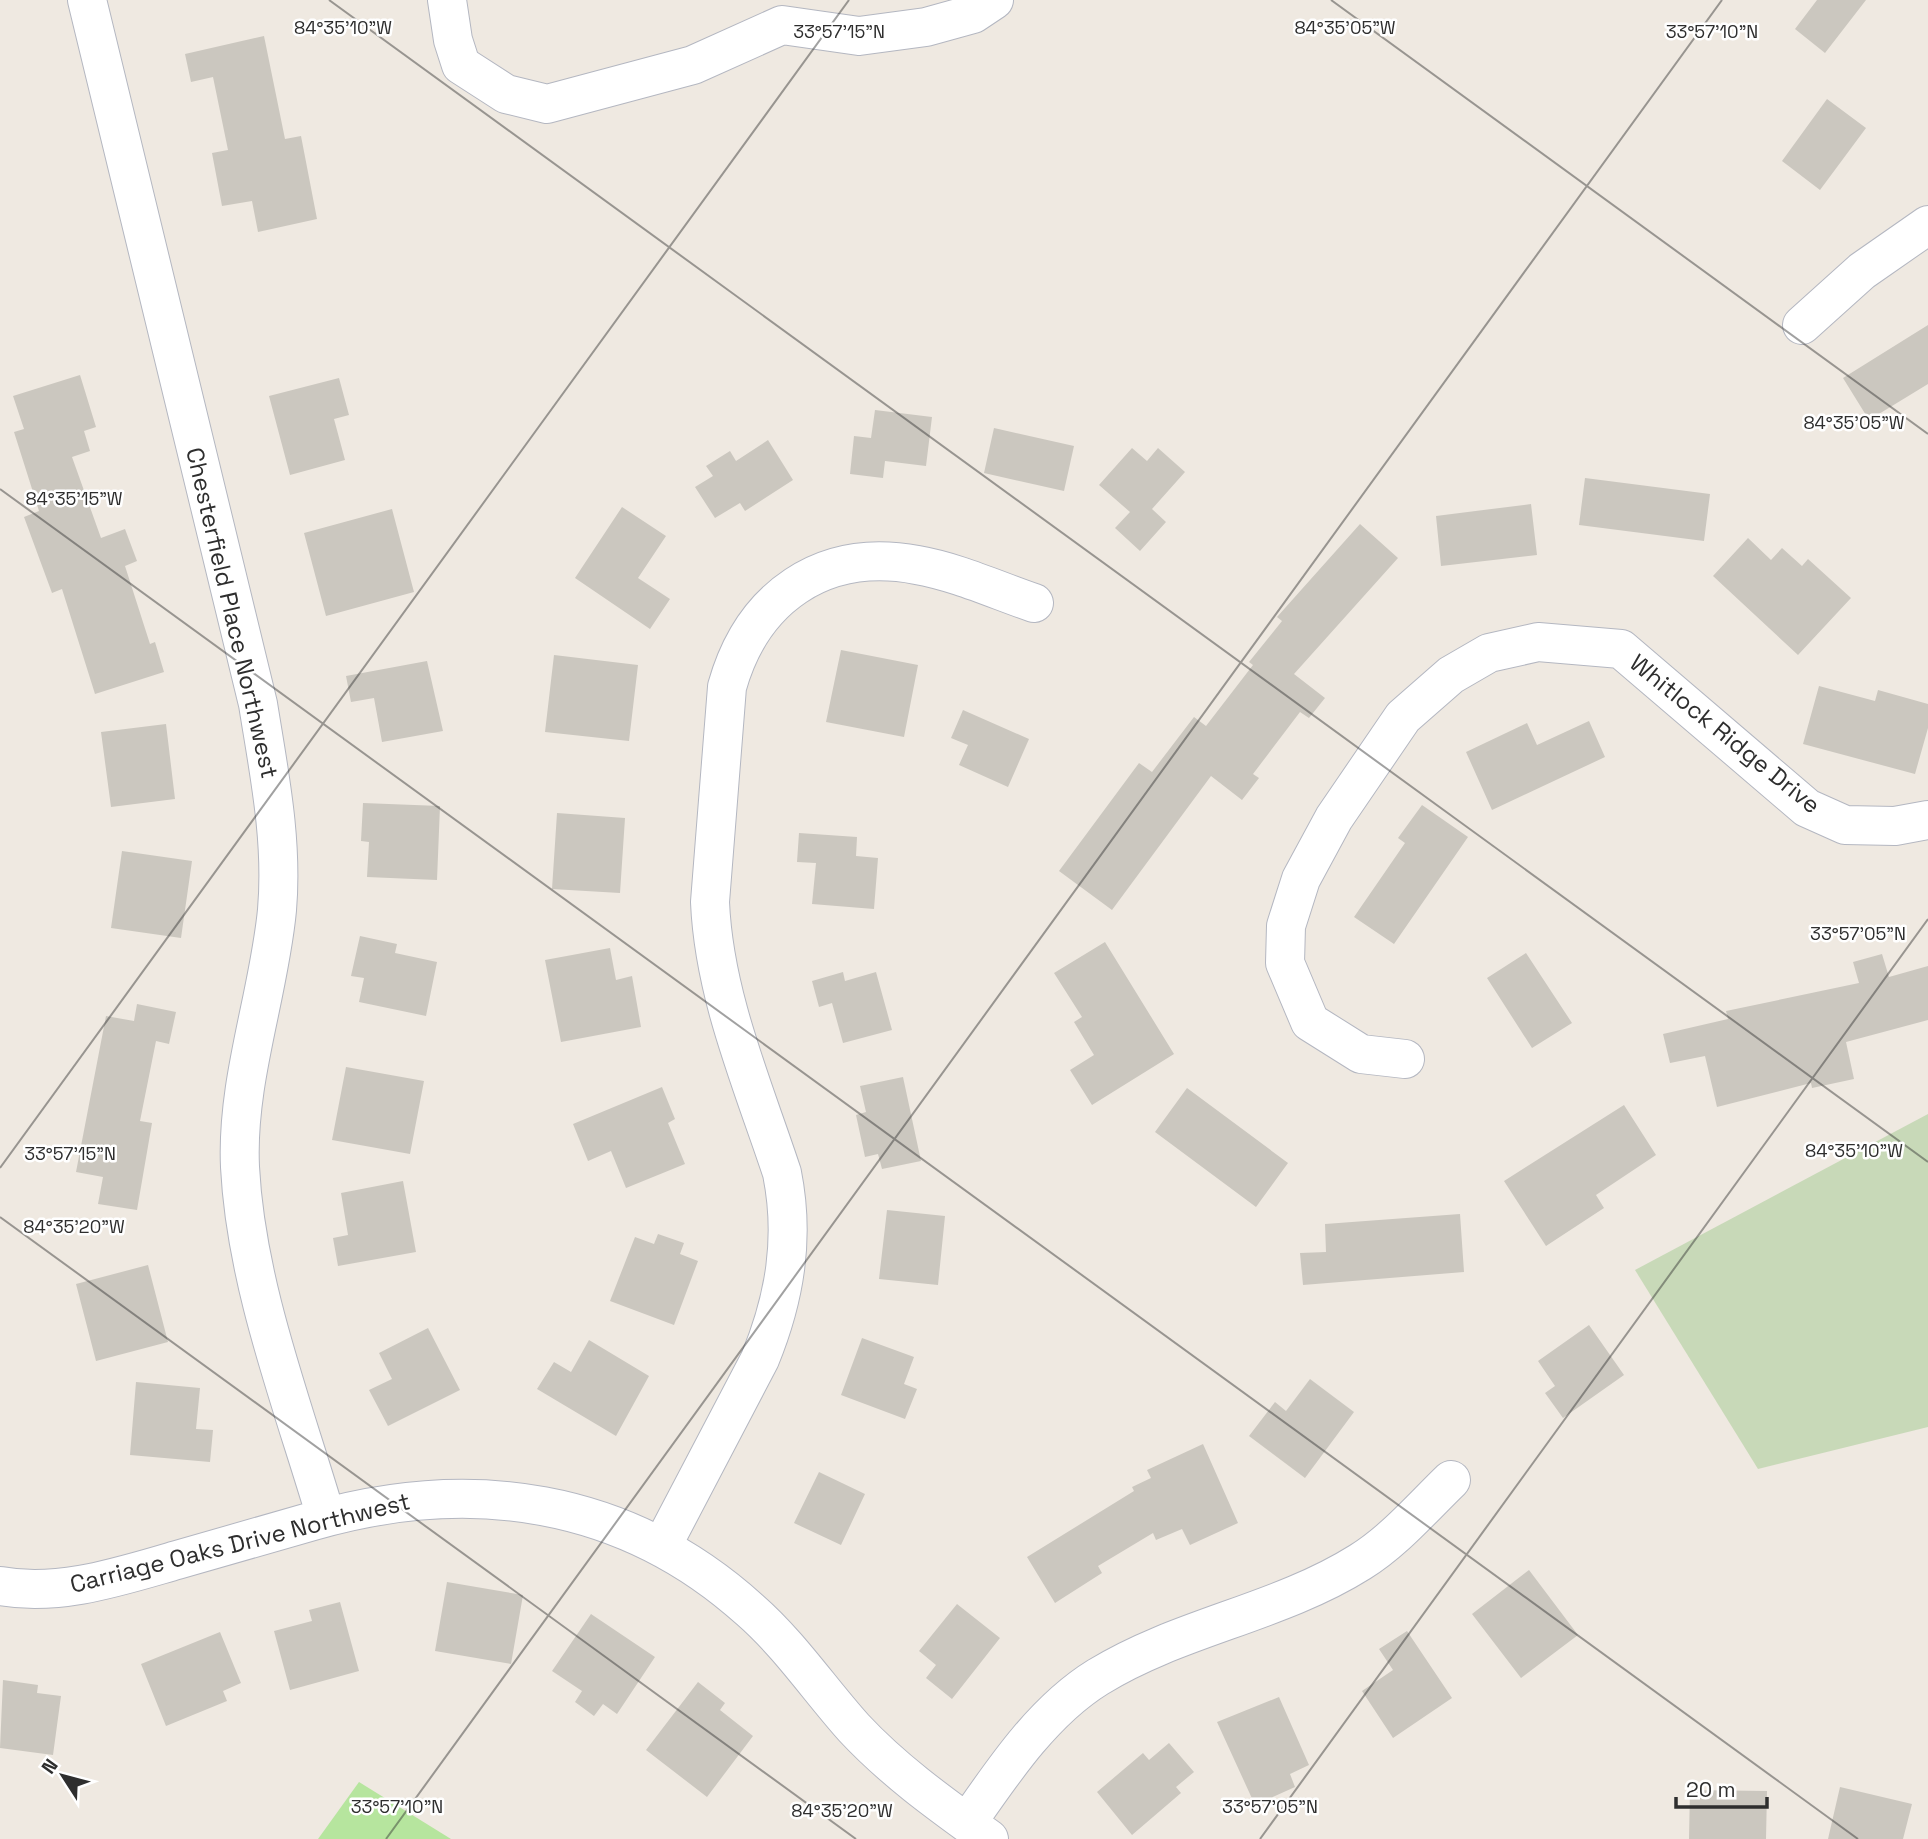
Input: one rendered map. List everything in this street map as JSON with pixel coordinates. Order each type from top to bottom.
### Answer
[{"type":"street","name":"Chesterfield Place Northwest","points":[[87,0],[258,704],[279,840],[277,912],[245,1094],[240,1165],[247,1238],[257,1282],[326,1517]]},
{"type":"street","points":[[447,0],[453,40],[461,65],[506,94],[547,104],[693,65],[782,25],[859,36],[926,27],[973,15],[994,0]]},
{"type":"street","points":[[1802,325],[1862,271],[1928,225]]},
{"type":"street","points":[[662,1546],[760,1359],[773,1327],[787,1267],[788,1202],[782,1173],[723,994],[711,933],[710,890],[725,701],[735,659],[758,618],[776,599],[798,583],[824,572],[863,562],[917,565],[1034,603]]},
{"type":"street","name":"Whitlock Ridge Drive","points":[[1405,1059],[1361,1054],[1310,1023],[1285,963],[1286,926],[1301,879],[1334,818],[1403,717],[1451,675],[1489,653],[1538,642],[1621,649],[1807,807],[1845,825],[1895,826],[1928,820]]},
{"type":"street","points":[[978,1831],[1004,1771],[1040,1729],[1095,1679],[1130,1659],[1329,1579],[1362,1561],[1399,1531],[1451,1480]]},
{"type":"street","name":"Carriage Oaks Drive Northwest","points":[[0,1586],[66,1586],[107,1580],[326,1517],[405,1501],[491,1498],[571,1513],[662,1546],[718,1584],[751,1611],[886,1760],[978,1831]]},
{"type":"green space","points":[[1928,1114],[1928,1427],[1758,1469],[1635,1270]]},
{"type":"green space","points":[[359,1782],[451,1839],[318,1839]]},
{"type":"building","points":[[1817,0],[1866,0],[1825,53],[1795,29]]},
{"type":"building","points":[[264,36],[285,139],[301,136],[317,219],[258,232],[252,201],[222,206],[212,153],[228,150],[213,77],[191,82],[185,54]]},
{"type":"building","points":[[1827,99],[1866,128],[1820,190],[1782,161]]},
{"type":"building","points":[[1928,325],[1928,384],[1869,420],[1843,378]]},
{"type":"building","points":[[80,375],[96,427],[84,431],[90,451],[72,457],[101,538],[125,529],[137,561],[125,566],[150,644],[155,642],[164,672],[95,694],[62,589],[52,593],[24,517],[39,511],[14,432],[24,429],[13,396]]},
{"type":"building","points":[[339,378],[349,415],[334,419],[345,460],[290,475],[269,396]]},
{"type":"building","points":[[875,410],[932,417],[926,466],[885,461],[883,478],[850,474],[854,436],[871,438]]},
{"type":"building","points":[[994,428],[1074,446],[1064,491],[984,473]]},
{"type":"building","points":[[768,440],[793,480],[745,511],[740,503],[715,518],[695,487],[713,476],[706,466],[730,451],[736,461]]},
{"type":"building","points":[[1132,448],[1147,461],[1158,448],[1185,472],[1152,509],[1166,522],[1140,551],[1115,528],[1130,512],[1099,485]]},
{"type":"building","points":[[1585,478],[1710,494],[1704,541],[1579,525]]},
{"type":"building","points":[[1531,504],[1537,555],[1441,566],[1436,516]]},
{"type":"building","points":[[622,507],[666,536],[638,578],[670,599],[650,629],[575,578]]},
{"type":"building","points":[[392,509],[414,592],[326,616],[304,533]]},
{"type":"building","points":[[1360,524],[1398,558],[1294,674],[1325,698],[1309,718],[1300,712],[1253,774],[1259,778],[1242,800],[1211,776],[1112,910],[1059,871],[1139,763],[1152,772],[1194,717],[1206,726],[1253,665],[1249,662],[1282,621],[1277,617]]},
{"type":"building","points":[[1748,538],[1771,560],[1782,548],[1802,566],[1808,559],[1851,598],[1798,655],[1713,576]]},
{"type":"building","points":[[841,650],[918,665],[904,737],[826,722]]},
{"type":"building","points":[[554,655],[638,665],[629,741],[545,732]]},
{"type":"building","points":[[427,661],[443,731],[382,742],[374,698],[351,702],[346,676]]},
{"type":"building","points":[[1819,686],[1875,701],[1878,690],[1928,704],[1928,728],[1915,774],[1803,744]]},
{"type":"building","points":[[963,710],[1029,739],[1008,787],[959,765],[968,745],[951,738]]},
{"type":"building","points":[[1589,721],[1605,757],[1492,810],[1466,752],[1527,723],[1537,745]]},
{"type":"building","points":[[166,724],[175,799],[111,807],[101,732]]},
{"type":"building","points":[[363,803],[440,806],[437,880],[367,877],[369,842],[361,841]]},
{"type":"building","points":[[1422,805],[1468,837],[1394,944],[1354,917],[1405,843],[1398,838]]},
{"type":"building","points":[[557,813],[625,818],[620,893],[552,889]]},
{"type":"building","points":[[799,833],[857,837],[856,856],[878,858],[874,909],[812,904],[816,863],[797,862]]},
{"type":"building","points":[[122,851],[192,861],[181,938],[111,928]]},
{"type":"building","points":[[360,936],[397,944],[395,953],[437,962],[426,1016],[359,1002],[364,978],[351,976]]},
{"type":"building","points":[[1105,942],[1174,1054],[1092,1105],[1070,1070],[1094,1055],[1074,1022],[1082,1017],[1054,973]]},
{"type":"building","points":[[610,948],[616,980],[632,976],[641,1027],[561,1042],[545,960]]},
{"type":"building","points":[[1526,953],[1572,1023],[1532,1048],[1487,978]]},
{"type":"building","points":[[1882,954],[1889,977],[1928,966],[1928,1020],[1846,1042],[1854,1079],[1812,1088],[1811,1083],[1717,1107],[1705,1056],[1670,1063],[1663,1034],[1728,1019],[1726,1011],[1859,983],[1853,962]]},
{"type":"building","points":[[843,972],[845,981],[876,972],[892,1030],[843,1043],[832,1003],[819,1007],[812,981]]},
{"type":"building","points":[[137,1004],[176,1012],[169,1044],[156,1041],[140,1121],[152,1123],[137,1210],[98,1204],[103,1177],[76,1172],[106,1016],[134,1021]]},
{"type":"building","points":[[346,1067],[424,1081],[410,1154],[332,1140]]},
{"type":"building","points":[[903,1077],[921,1161],[882,1169],[878,1154],[865,1157],[856,1115],[866,1112],[860,1086]]},
{"type":"building","points":[[662,1087],[675,1119],[668,1123],[685,1164],[626,1188],[611,1151],[588,1161],[573,1124]]},
{"type":"building","points":[[1187,1088],[1288,1163],[1256,1207],[1155,1132]]},
{"type":"building","points":[[1624,1105],[1656,1155],[1596,1195],[1604,1208],[1546,1246],[1504,1181]]},
{"type":"building","points":[[403,1181],[416,1252],[338,1266],[333,1238],[348,1235],[341,1193]]},
{"type":"building","points":[[887,1210],[945,1216],[938,1285],[879,1279]]},
{"type":"building","points":[[1460,1214],[1464,1272],[1303,1285],[1300,1253],[1326,1252],[1325,1224]]},
{"type":"building","points":[[658,1234],[684,1243],[680,1254],[698,1261],[674,1325],[610,1301],[635,1237],[654,1244]]},
{"type":"building","points":[[148,1265],[168,1342],[96,1361],[76,1284]]},
{"type":"building","points":[[1589,1325],[1624,1375],[1563,1418],[1545,1393],[1555,1386],[1538,1361]]},
{"type":"building","points":[[428,1328],[460,1390],[388,1426],[369,1390],[392,1379],[379,1353]]},
{"type":"building","points":[[862,1338],[914,1357],[904,1384],[917,1389],[905,1419],[841,1395]]},
{"type":"building","points":[[589,1340],[649,1376],[616,1436],[537,1389],[554,1362],[571,1372]]},
{"type":"building","points":[[1310,1379],[1354,1412],[1305,1478],[1249,1436],[1275,1402],[1286,1411]]},
{"type":"building","points":[[136,1382],[200,1388],[196,1429],[213,1430],[210,1462],[130,1455]]},
{"type":"building","points":[[1203,1444],[1238,1523],[1190,1545],[1182,1529],[1156,1540],[1153,1533],[1098,1566],[1102,1573],[1055,1603],[1027,1557],[1134,1491],[1132,1487],[1151,1478],[1147,1470]]},
{"type":"building","points":[[819,1472],[865,1494],[841,1545],[794,1523]]},
{"type":"building","points":[[1529,1570],[1578,1635],[1521,1678],[1472,1614]]},
{"type":"building","points":[[447,1582],[523,1595],[511,1664],[435,1651]]},
{"type":"building","points":[[340,1602],[359,1671],[290,1690],[274,1631],[312,1621],[309,1610]]},
{"type":"building","points":[[957,1604],[1000,1638],[952,1699],[926,1678],[936,1665],[919,1651]]},
{"type":"building","points":[[591,1614],[655,1657],[617,1714],[603,1704],[594,1716],[575,1702],[582,1691],[552,1671]]},
{"type":"building","points":[[1407,1631],[1452,1698],[1393,1738],[1362,1691],[1393,1670],[1379,1649]]},
{"type":"building","points":[[220,1632],[241,1683],[223,1691],[227,1701],[166,1726],[141,1664]]},
{"type":"building","points":[[3,1680],[38,1685],[37,1693],[61,1696],[53,1755],[0,1748]]},
{"type":"building","points":[[698,1682],[725,1703],[720,1710],[753,1736],[707,1797],[646,1750]]},
{"type":"building","points":[[1279,1697],[1309,1765],[1290,1774],[1295,1787],[1255,1805],[1217,1722]]},
{"type":"building","points":[[1169,1743],[1194,1772],[1176,1787],[1181,1793],[1132,1835],[1097,1792],[1143,1753],[1149,1760]]},
{"type":"building","points":[[1840,1787],[1912,1804],[1903,1839],[1828,1839]]},
{"type":"building","points":[[1690,1790],[1767,1791],[1766,1839],[1689,1839]]}]
